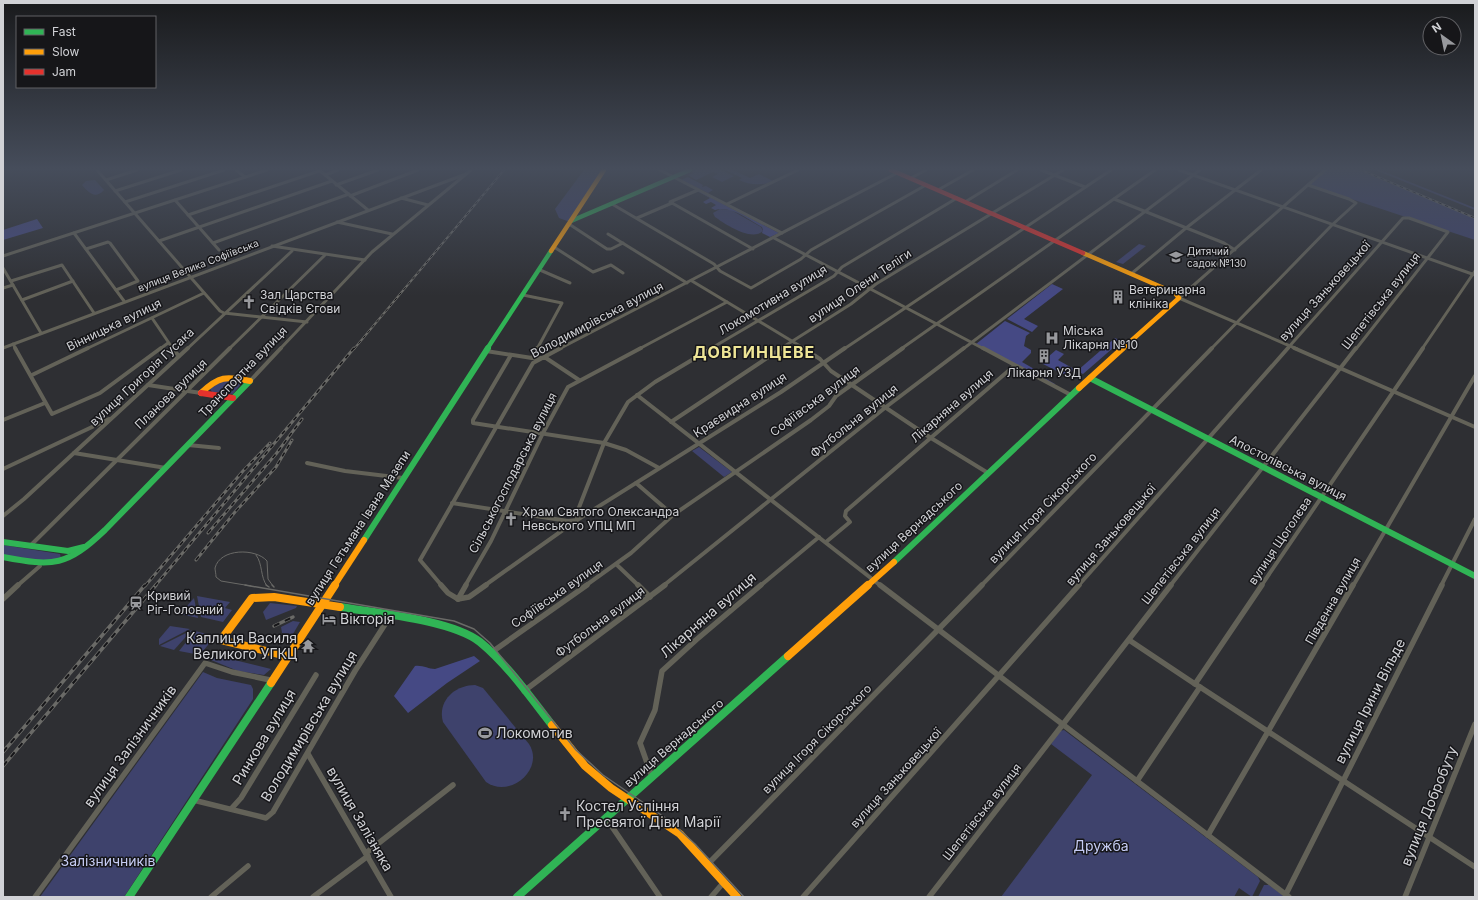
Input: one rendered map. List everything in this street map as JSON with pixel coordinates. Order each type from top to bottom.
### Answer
[{"type":"street","points":[[3,256],[138,212]]},
{"type":"street","points":[[185,212],[218,250]]},
{"type":"street","points":[[188,215],[197,212]]},
{"type":"street","points":[[159,241],[242,212]]},
{"type":"street","points":[[213,243],[301,212]]},
{"type":"street","name":"вулиця Велика Софіївська","points":[[3,348],[363,212]]},
{"type":"street","name":"Транспортна вулиця","points":[[3,557],[40,566],[54,565],[64,562],[87,546],[166,468],[365,260],[392,234],[419,212]]},
{"type":"street","name":"вулиця Гетьмана Івана Мазепи","points":[[129,897],[270,680],[322,605],[577,212]]},
{"type":"street","points":[[570,223],[594,212]]},
{"type":"street","points":[[626,212],[714,264],[716,268],[750,288],[801,259],[811,250],[878,212]]},
{"type":"street","points":[[637,218],[651,212]]},
{"type":"street","points":[[688,212],[753,249]]},
{"type":"street","points":[[742,212],[782,233]]},
{"type":"street","name":"Володимирівська вулиця","points":[[458,599],[448,593],[420,560],[533,363],[774,238],[820,212]]},
{"type":"street","name":"Локомотивна вулиця","points":[[577,520],[578,510],[604,443],[623,409],[637,395],[655,382],[834,276],[842,267],[934,212]]},
{"type":"street","points":[[987,212],[1175,293],[1179,298],[1393,392],[1475,426]]},
{"type":"street","name":"вулиця Олени Теліги","points":[[672,422],[723,386],[851,304],[869,289],[995,212]]},
{"type":"street","name":"Краєвидна вулиця","points":[[458,599],[469,596],[577,520],[781,392],[1048,212]]},
{"type":"street","name":"Софіївська вулиця","points":[[492,652],[617,565],[673,515],[812,420],[829,406],[836,396],[1095,212]]},
{"type":"street","name":"Футбольна вулиця","points":[[524,692],[650,597],[886,407],[1143,212]]},
{"type":"street","points":[[1146,212],[1224,243],[1235,250]]},
{"type":"street","points":[[1131,274],[1207,212]]},
{"type":"street","name":"вулиця Вернадського","points":[[517,897],[874,580],[1090,378],[1277,212]]},
{"type":"street","points":[[1296,212],[1474,273]]},
{"type":"street","name":"вулиця Ігоря Сікорського","points":[[708,864],[938,630],[1236,322],[1346,212]]},
{"type":"street","points":[[135,213],[220,311],[224,313],[307,322]]},
{"type":"street","name":"вулиця Заньковецької","points":[[803,897],[999,677],[1289,346],[1405,218],[1446,230]]},
{"type":"street","points":[[336,222],[392,234]]},
{"type":"street","points":[[570,223],[607,249],[611,249],[623,243]]},
{"type":"street","name":"Шепетівська вулиця","points":[[930,897],[1128,640],[1448,232],[1446,230]]},
{"type":"street","points":[[74,233],[124,301]]},
{"type":"street","points":[[608,234],[688,283]]},
{"type":"street","points":[[774,238],[1071,396]]},
{"type":"street","points":[[86,249],[108,242],[110,243],[138,281],[116,290]]},
{"type":"street","points":[[272,246],[365,260]]},
{"type":"street","points":[[554,247],[593,272],[611,265],[623,272]]},
{"type":"street","name":"вулиця Григорія Гусака","points":[[3,516],[24,499],[114,417],[292,250]]},
{"type":"street","name":"Планова вулиця","points":[[30,546],[325,255]]},
{"type":"street","points":[[3,288],[61,264],[94,313]]},
{"type":"street","points":[[3,268],[41,333]]},
{"type":"street","points":[[540,270],[570,283]]},
{"type":"street","name":"вулиця Щоголєва","points":[[1137,781],[1321,497],[1474,273]]},
{"type":"street","points":[[692,281],[793,342],[824,363],[831,371],[931,438],[988,473]]},
{"type":"street","points":[[22,300],[73,282]]},
{"type":"street","name":"Вінницька вулиця","points":[[32,375],[204,293]]},
{"type":"street","points":[[523,295],[561,302],[562,304],[532,358]]},
{"type":"street","name":"Сільськогосподарська вулиця","points":[[458,599],[490,540],[568,387],[727,302]]},
{"type":"street","points":[[152,318],[168,343],[179,356]]},
{"type":"street","points":[[13,344],[32,375],[52,414],[100,393],[168,343]]},
{"type":"street","points":[[486,351],[532,358],[544,358],[579,380]]},
{"type":"street","points":[[511,355],[472,422],[604,443],[626,450],[660,468]]},
{"type":"street","name":"Лікарняна вулиця","points":[[826,542],[850,522],[845,516],[846,511],[1014,366]]},
{"type":"street","points":[[201,393],[217,378],[222,376],[250,381]]},
{"type":"street","name":"Південна вулиця","points":[[1208,835],[1475,376]]},
{"type":"street","name":"Апостолівська вулиця","points":[[1090,378],[1475,576]]},
{"type":"street","points":[[148,385],[233,398]]},
{"type":"street","points":[[637,395],[999,677],[1288,896]]},
{"type":"street","points":[[3,420],[46,403]]},
{"type":"street","points":[[3,469],[114,417]]},
{"type":"street","points":[[188,445],[218,448]]},
{"type":"street","points":[[74,453],[166,468]]},
{"type":"street","points":[[307,463],[345,471],[403,478]]},
{"type":"street","points":[[636,483],[673,515]]},
{"type":"street","points":[[452,503],[568,521],[577,520]]},
{"type":"street","name":"вулиця Ірини Вільде","points":[[1288,896],[1344,780],[1475,519]]},
{"type":"street","name":"Лікарняна вулиця","points":[[652,777],[640,743],[651,722],[657,704],[662,671],[696,640],[819,536]]},
{"type":"street","points":[[3,542],[68,551],[87,546]]},
{"type":"street","points":[[617,565],[650,597]]},
{"type":"street","points":[[3,599],[40,566]]},
{"type":"street","points":[[287,656],[221,640],[252,598],[265,595],[322,605],[391,614],[458,629],[492,652],[585,766],[627,799],[644,808],[680,834],[737,897]]},
{"type":"street","name":"Володимирівська вулиця","points":[[231,808],[266,818],[273,812],[355,671],[391,614]]},
{"type":"street","points":[[1128,640],[1344,780],[1475,868]]},
{"type":"street","name":"вулиця Залізничників","points":[[35,897],[205,663],[232,672],[270,680]]},
{"type":"street","name":"Ринкова вулиця","points":[[231,808],[238,803],[316,675]]},
{"type":"street","name":"вулиця Добробуту","points":[[1405,897],[1475,724]]},
{"type":"street","name":"вулиця Залізняка","points":[[308,754],[391,897]]},
{"type":"street","points":[[313,897],[453,785]]},
{"type":"street","points":[[192,800],[226,810],[231,808]]},
{"type":"street","points":[[605,818],[660,897]]},
{"type":"street","points":[[211,897],[248,866]]},
{"type":"street","points":[[711,897],[724,882]]},
{"type":"green space","points":[[556,212],[577,212],[570,222],[559,218]]},
{"type":"green space","points":[[735,212],[761,227],[763,231],[758,234],[752,234],[738,231],[715,217],[713,213]]},
{"type":"green space","points":[[1390,212],[1460,212],[1475,218],[1475,240]]},
{"type":"green space","points":[[1139,244],[1146,246],[1123,264],[1116,262]]},
{"type":"green space","points":[[221,380],[240,381],[241,384],[233,394],[212,392],[210,389],[212,386]]},
{"type":"green space","points":[[699,447],[732,472],[724,477],[692,451]]},
{"type":"green space","points":[[3,545],[60,554],[61,558],[56,561],[42,562],[3,555]]},
{"type":"green space","points":[[197,596],[230,602],[225,608],[232,610],[223,622],[201,617]]},
{"type":"green space","points":[[194,598],[198,618],[180,614]]},
{"type":"green space","points":[[270,603],[297,606],[296,608],[266,620],[263,612]]},
{"type":"green space","points":[[293,621],[300,622],[293,634],[282,633],[281,627]]},
{"type":"green space","points":[[170,626],[190,629],[159,645],[159,639]]},
{"type":"green space","points":[[192,630],[174,650],[160,646]]},
{"type":"green space","points":[[195,631],[215,636],[200,655],[179,651]]},
{"type":"green space","points":[[218,656],[271,669],[264,675],[238,671],[211,660]]},
{"type":"green space","name":"Залізничників","points":[[203,672],[217,678],[251,685],[253,689],[253,699],[124,897],[40,897]]},
{"type":"green space","name":"Локомотив","points":[[475,685],[483,688],[529,744],[533,754],[529,771],[522,779],[514,784],[505,787],[495,786],[486,782],[443,722],[443,707],[449,696],[461,688]]},
{"type":"green space","name":"Дружба","points":[[1064,730],[1258,877],[1260,881],[1252,897],[1239,888],[1234,897],[1001,897],[1092,775],[1051,744],[1060,731]]},
{"type":"green space","points":[[1264,885],[1269,885],[1285,897],[1258,897]]},
{"type":"shaded area","points":[[735,212],[738,212],[779,233],[770,237],[762,233],[762,227]]},
{"type":"shaded area","points":[[37,219],[43,228],[3,240],[3,230]]},
{"type":"shaded area","points":[[1052,284],[1063,289],[1024,319],[1038,326],[1032,332],[1007,319]]},
{"type":"shaded area","points":[[1005,321],[1030,333],[1026,336],[1024,346],[1031,350],[1031,353],[1022,362],[1036,370],[1034,372],[1055,384],[1054,385],[976,344]]},
{"type":"shaded area","points":[[1115,338],[1121,341],[1083,374],[1077,371]]},
{"type":"shaded area","points":[[1056,350],[1064,354],[1058,360],[1074,369],[1067,376],[1041,363]]},
{"type":"shaded area","points":[[474,656],[480,661],[447,683],[408,713],[394,696],[415,666],[435,669]]},
{"type":"tram line","points":[[245,585],[221,581],[216,577],[215,568],[218,561],[224,557],[239,552],[247,552],[262,557],[267,561],[268,579],[273,586]]},
{"type":"tram line","points":[[256,555],[260,562],[263,579],[267,586]]},
{"type":"tram line","points":[[245,585],[251,586]]},
{"type":"tram line","points":[[245,585],[454,621],[474,629],[490,643],[576,750],[603,775],[670,821],[695,844],[744,897]]},
{"type":"railway","points":[[354,349],[469,212]]},
{"type":"railway","points":[[1461,212],[1475,218]]},
{"type":"railway","points":[[155,586],[354,348]]},
{"type":"railway","points":[[208,533],[276,454],[302,419]]},
{"type":"railway","points":[[196,560],[235,512],[276,467],[292,440]]},
{"type":"railway","points":[[145,586],[243,471],[270,443]]},
{"type":"railway","points":[[3,752],[145,585]]},
{"type":"railway","points":[[3,766],[156,585]]},
{"type":"railway","points":[[274,626],[293,617]]},
{"type":"traffic: fast","points":[[571,221],[592,212]]},
{"type":"traffic: fast","points":[[364,540],[551,251]]},
{"type":"traffic: fast","points":[[1090,378],[1475,576]]},
{"type":"traffic: fast","points":[[3,557],[48,564],[69,559],[80,552],[105,530],[250,381]]},
{"type":"traffic: fast","points":[[894,562],[1079,388]]},
{"type":"traffic: fast","points":[[3,542],[68,551],[84,547]]},
{"type":"traffic: fast","points":[[340,607],[420,620],[464,632],[480,642],[499,660],[552,725]]},
{"type":"traffic: fast","points":[[517,897],[788,656]]},
{"type":"traffic: fast","points":[[129,897],[271,683]]},
{"type":"traffic: slow","points":[[551,251],[577,212]]},
{"type":"traffic: slow","points":[[1079,388],[1179,298],[1175,293],[1083,253]]},
{"type":"traffic: slow","points":[[201,393],[213,382],[223,378],[234,378],[250,381]]},
{"type":"traffic: slow","points":[[271,683],[364,540]]},
{"type":"traffic: slow","points":[[788,656],[894,562]]},
{"type":"traffic: slow","points":[[287,656],[221,640],[252,598],[274,597],[340,607]]},
{"type":"traffic: slow","points":[[552,725],[585,766],[611,788],[680,834],[737,897]]},
{"type":"traffic: jam","points":[[988,212],[1083,253]]},
{"type":"traffic: jam","points":[[201,393],[233,398]]},
{"type":"place","name":"Дитячий садок №130","points":[[1176,257]]},
{"type":"place","name":"Ветеринарна клініка","points":[[1118,297]]},
{"type":"place","name":"Зал Царства Свідків Єгови","points":[[249,302]]},
{"type":"place","name":"Міська Лікарня №10","points":[[1052,338]]},
{"type":"place","name":"Лікарня УЗД","points":[[1044,356]]},
{"type":"place","name":"Храм Святого Олександра Невського УПЦ МП","points":[[511,519]]},
{"type":"place","name":"Кривий Ріг-Головний","points":[[136,603]]},
{"type":"place","name":"Вікторія","points":[[329,619]]},
{"type":"place","name":"Каплиця Василя Великого УГКЦ","points":[[308,646]]},
{"type":"place","name":"Локомотив","points":[[485,733]]},
{"type":"place","name":"Костел Успіння Пресвятої Діви Марії","points":[[565,814]]},
{"type":"district","name":"ДОВГИНЦЕВЕ","points":[[754,352]]}]
